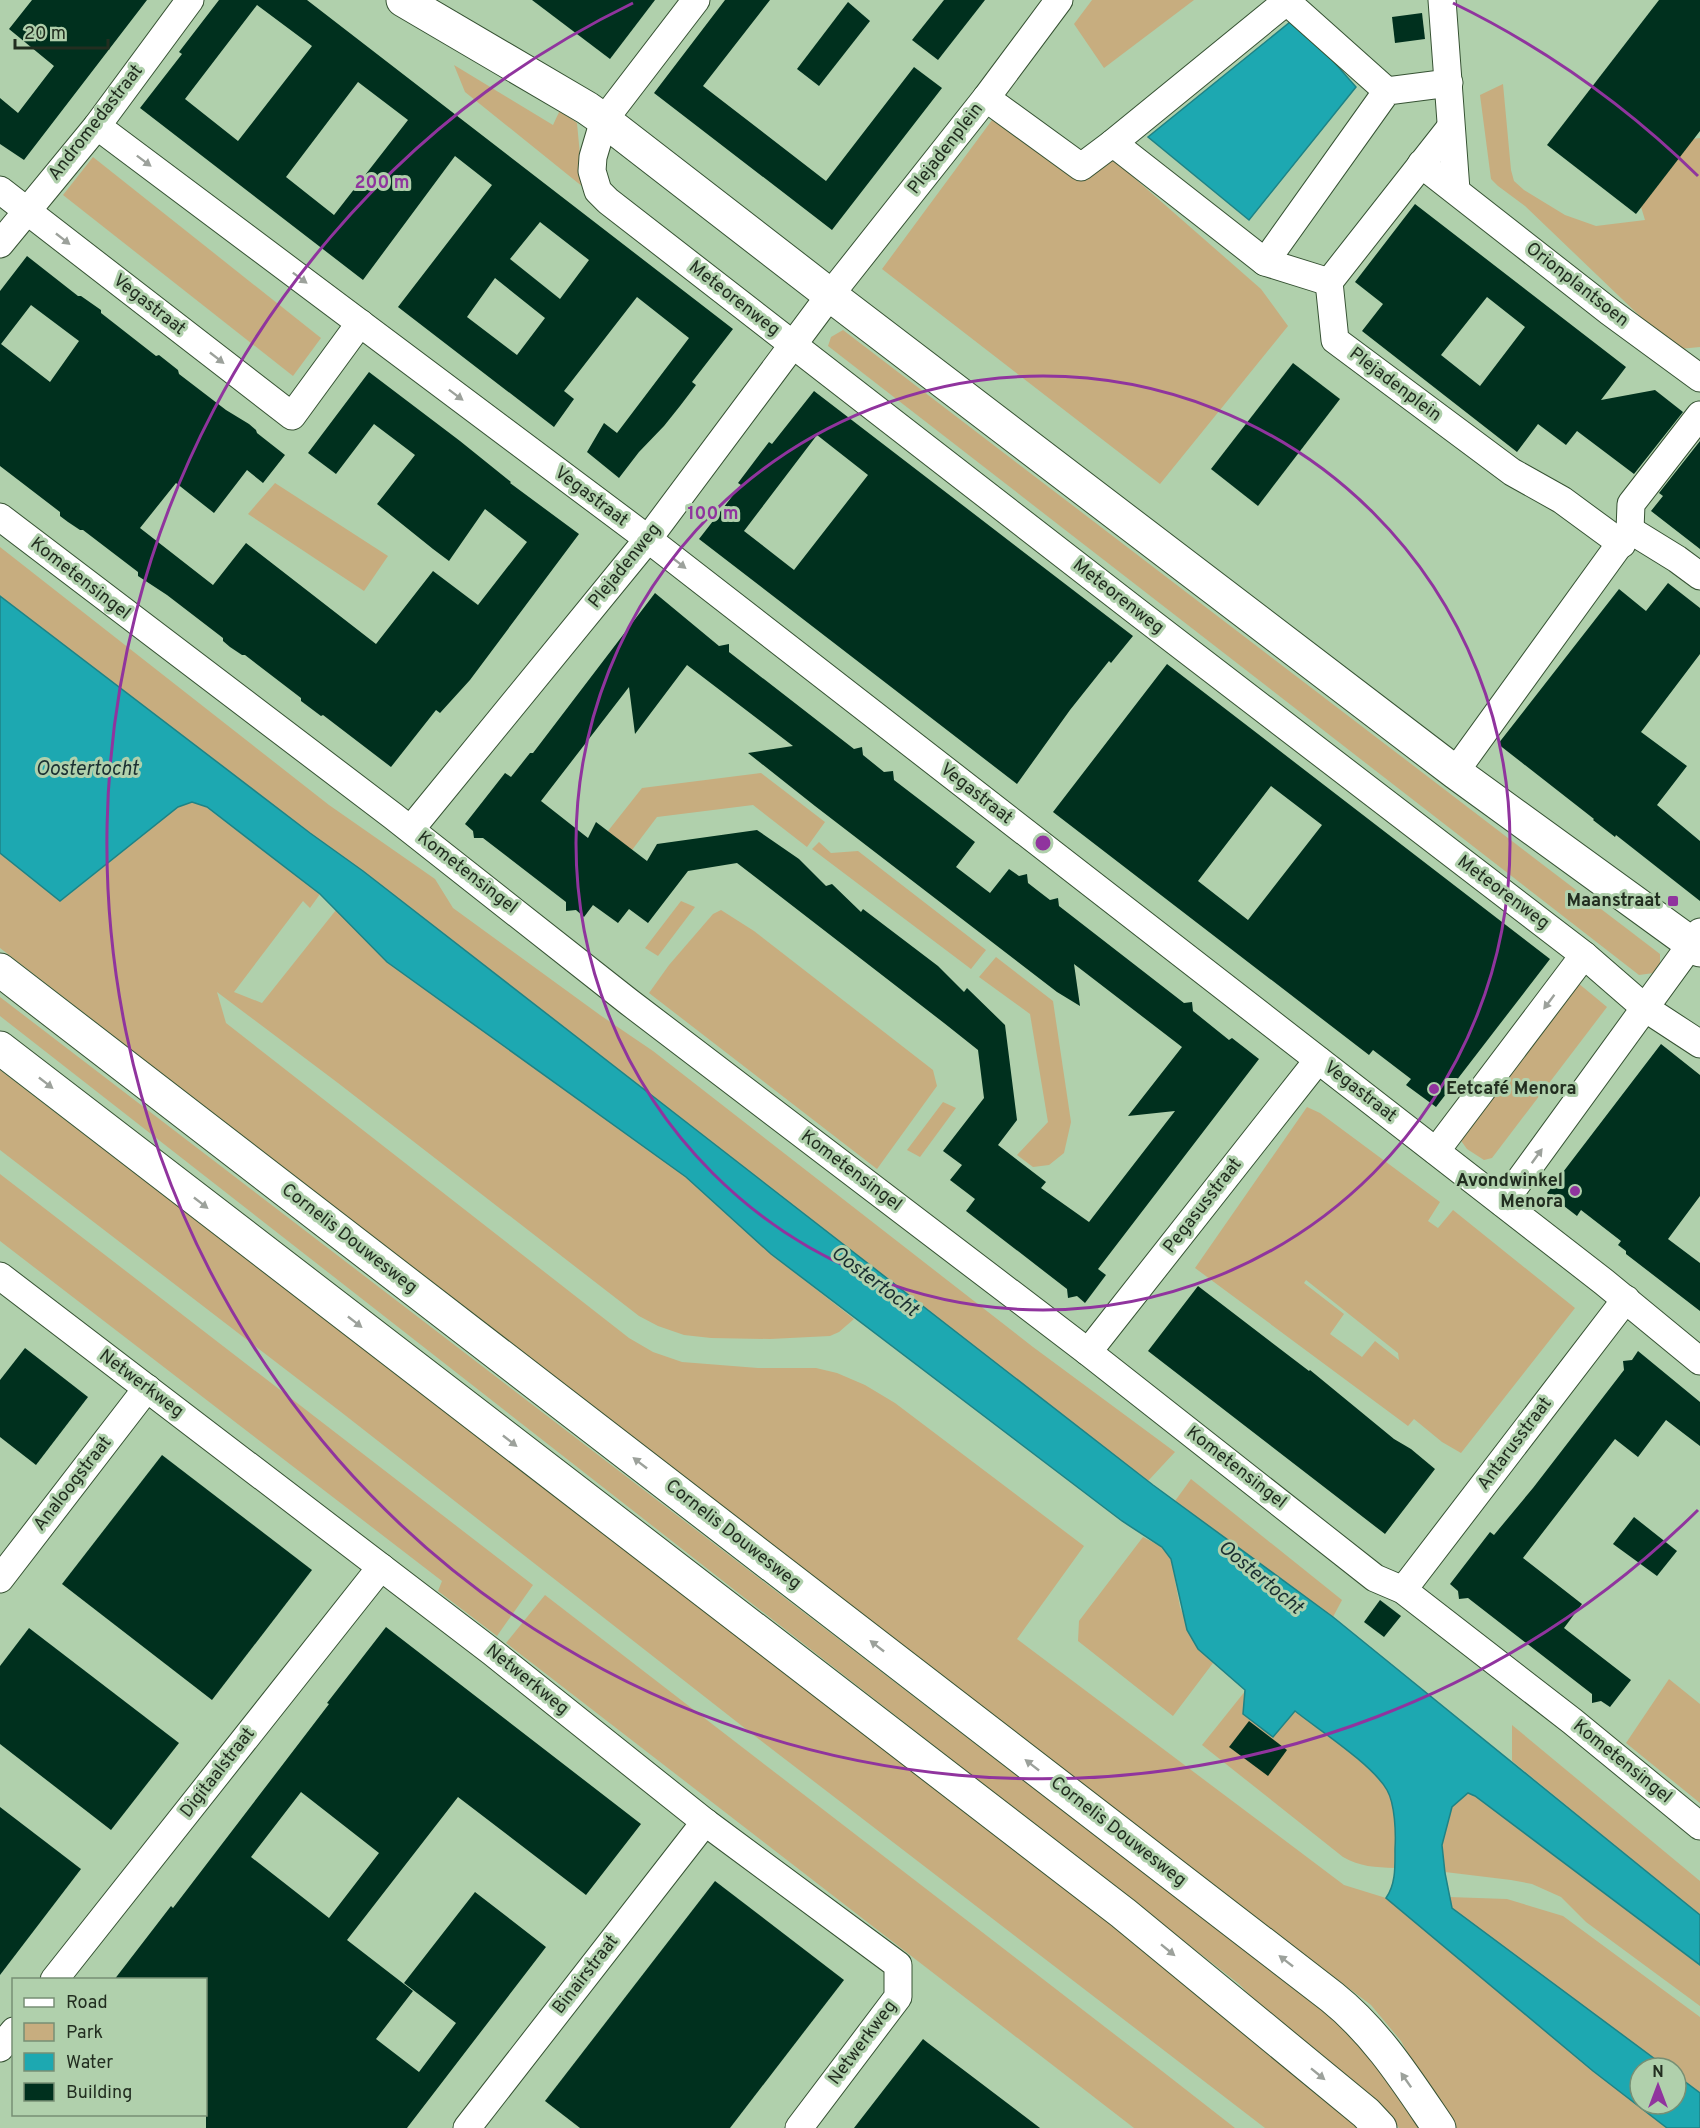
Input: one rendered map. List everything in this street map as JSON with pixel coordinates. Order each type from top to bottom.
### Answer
[{"type":"main road","points":[[403,0],[588,108],[830,296],[1455,772],[1697,942]]},
{"type":"main road","name":"Cornelis Douwesweg","points":[[0,970],[1354,2014],[1372,2034],[1439,2128]]},
{"type":"main road","points":[[0,1048],[1123,1913],[1366,2113],[1380,2128]]},
{"type":"street","name":"Andromedastraat","points":[[0,244],[97,126],[190,0]]},
{"type":"street","name":"Meteorenweg","points":[[696,0],[604,120],[592,157],[592,171],[598,191],[1136,611],[1584,955],[1645,1008],[1700,1044]]},
{"type":"street","name":"Plejadenplein","points":[[830,296],[986,98],[1059,0]]},
{"type":"street","points":[[1442,0],[1456,190]]},
{"type":"street","points":[[986,98],[1081,166],[1113,143],[1286,1],[1387,91]]},
{"type":"street","points":[[1265,262],[1387,91],[1449,83]]},
{"type":"street","name":"Vegastraat","points":[[97,126],[648,539],[1436,1150],[1626,1299],[1700,1361]]},
{"type":"street","points":[[1113,143],[1265,262],[1329,282],[1450,128]]},
{"type":"street","name":"Orionplantsoen","points":[[1421,164],[1610,312],[1700,378]]},
{"type":"street","name":"Vegastraat","points":[[0,190],[292,416],[360,322]]},
{"type":"street","name":"Plejadenplein","points":[[1329,282],[1335,340],[1512,472],[1626,537],[1677,559],[1700,576]]},
{"type":"street","name":"Plejadenweg","points":[[411,829],[648,539],[830,296]]},
{"type":"street","points":[[1455,772],[1626,537],[1631,504],[1700,415]]},
{"type":"street","name":"Kometensingel","points":[[0,517],[411,829],[629,1002],[1088,1352],[1375,1578],[1403,1590],[1572,1721],[1700,1826]]},
{"type":"street","points":[[1503,1203],[1645,1008],[1697,942]]},
{"type":"street","points":[[1436,1150],[1584,955]]},
{"type":"street","name":"Pegasusstraat","points":[[1088,1352],[1318,1060]]},
{"type":"street","name":"Netwerkweg","points":[[0,1276],[492,1652],[705,1822],[898,1965],[898,1997],[799,2128]]},
{"type":"street","name":"Antarusstraat","points":[[1403,1590],[1626,1299]]},
{"type":"street","name":"Analoogstraat","points":[[0,1580],[147,1388]]},
{"type":"street","name":"Digitaalstraat","points":[[56,1978],[381,1567]]},
{"type":"street","name":"Binairstraat","points":[[467,2128],[705,1822]]},
{"type":"street","points":[[0,2048],[12,2033]]},
{"type":"green space","points":[[1092,0],[1194,0],[1104,68],[1074,24]]},
{"type":"green space","points":[[454,65],[553,125],[560,110],[577,123],[583,187],[465,92]]},
{"type":"green space","points":[[1503,84],[1514,181],[1524,190],[1565,215],[1596,226],[1645,220],[1617,128],[1692,139],[1700,138],[1700,347],[1679,349],[1670,345],[1525,206],[1491,179],[1480,95]]},
{"type":"green space","points":[[995,116],[1085,178],[1108,155],[1261,289],[1288,326],[1160,484],[882,269]]},
{"type":"green space","points":[[93,157],[321,338],[293,376],[63,195]]},
{"type":"green space","points":[[843,330],[1660,954],[1660,965],[1654,973],[1639,975],[828,346],[831,337]]},
{"type":"green space","points":[[275,483],[388,556],[364,591],[248,514]]},
{"type":"green space","points":[[0,547],[329,805],[435,879],[453,908],[653,1051],[1033,1347],[1175,1452],[1148,1481],[363,871],[0,596]]},
{"type":"green space","points":[[761,773],[825,822],[807,847],[753,805],[657,817],[629,854],[608,831],[642,788]]},
{"type":"green space","points":[[192,802],[206,807],[320,894],[310,908],[303,901],[234,992],[262,1003],[336,910],[387,962],[686,1177],[771,1254],[854,1319],[839,1332],[830,1336],[770,1339],[684,1335],[658,1326],[639,1316],[217,992],[226,1023],[629,1338],[653,1352],[682,1362],[758,1368],[816,1368],[837,1373],[865,1385],[895,1403],[1084,1546],[1017,1639],[1344,1885],[1386,1898],[1628,2098],[1628,2116],[1651,2116],[1667,2128],[1454,2128],[1433,2097],[1401,2041],[1371,2005],[1169,1852],[0,948],[0,853],[61,901],[178,807]]},
{"type":"green space","points":[[819,842],[831,853],[858,851],[986,950],[971,969],[812,849]]},
{"type":"green space","points":[[681,901],[695,907],[658,956],[645,948]]},
{"type":"green space","points":[[721,910],[754,931],[933,1070],[937,1086],[877,1169],[649,993],[669,965],[713,914]]},
{"type":"green space","points":[[996,957],[1053,1001],[1071,1122],[1064,1153],[1049,1165],[1033,1167],[1017,1155],[1048,1122],[1030,1014],[979,977]]},
{"type":"green space","points":[[1578,983],[1607,1007],[1492,1158],[1484,1160],[1467,1149],[1459,1138]]},
{"type":"green space","points":[[0,997],[1374,2049],[1424,2128],[1399,2128],[1382,2107],[1285,2031],[1239,1984],[0,1016]]},
{"type":"green space","points":[[0,1070],[1116,1927],[1367,2128],[1265,2128],[751,1733],[341,1412],[0,1150]]},
{"type":"green space","points":[[943,1102],[956,1108],[920,1157],[907,1150]]},
{"type":"green space","points":[[1307,1107],[1320,1113],[1440,1202],[1428,1221],[1438,1228],[1453,1210],[1575,1308],[1461,1453],[1442,1442],[1414,1419],[1408,1426],[1195,1268]],"holes":[[[1306,1280],[1398,1353],[1399,1360],[1375,1341],[1362,1357],[1330,1334],[1344,1314],[1304,1283]]]},
{"type":"green space","points":[[0,1174],[533,1585],[497,1636],[438,1591],[442,1581],[0,1241]]},
{"type":"green space","points":[[1191,1479],[1342,1600],[1333,1617],[1175,1501]]},
{"type":"green space","points":[[1143,1537],[1162,1547],[1171,1559],[1180,1607],[1198,1649],[1213,1663],[1173,1716],[1078,1641],[1079,1621]]},
{"type":"green space","points":[[545,1595],[1235,2128],[1134,2128],[506,1643]]},
{"type":"green space","points":[[1669,1679],[1700,1704],[1700,1803],[1626,1743]]},
{"type":"green space","points":[[1246,1690],[1273,1737],[1295,1711],[1358,1759],[1380,1780],[1391,1798],[1393,1808],[1395,1868],[1362,1865],[1343,1857],[1202,1745]]},
{"type":"green space","points":[[1512,1725],[1700,1881],[1700,1915],[1512,1761]]},
{"type":"green space","points":[[1468,1793],[1700,1965],[1700,2006],[1586,1922],[1561,1897],[1532,1884],[1445,1872],[1442,1845],[1452,1807]]},
{"type":"green space","points":[[1449,1897],[1507,1899],[1563,1916],[1700,2017],[1700,2093],[1688,2084],[1688,2056],[1650,2056],[1452,1908]]},
{"type":"water","points":[[1295,18],[1356,87],[1249,220],[1148,137]]},
{"type":"water","name":"Oostertocht","points":[[0,596],[363,871],[1153,1485],[1333,1617],[1700,1915],[1700,1965],[1475,1796],[1468,1793],[1452,1807],[1442,1845],[1452,1908],[1651,2056],[1628,2056],[1628,2098],[1386,1898],[1393,1881],[1395,1868],[1395,1827],[1387,1790],[1358,1759],[1295,1711],[1273,1737],[1243,1714],[1245,1690],[1198,1649],[1187,1630],[1171,1559],[1162,1547],[1122,1521],[771,1254],[686,1177],[387,962],[320,894],[207,807],[192,802],[178,807],[60,901],[0,853]]},
{"type":"water","points":[[1688,2084],[1700,2093],[1700,2128],[1667,2128],[1651,2116],[1688,2116]]},
{"type":"building","points":[[32,0],[147,0],[24,160],[0,144],[0,98],[18,113],[54,66],[9,29]]},
{"type":"building","points":[[219,0],[307,0],[733,329],[692,382],[696,385],[680,406],[619,478],[587,452],[604,423],[617,433],[689,338],[637,297],[564,391],[574,399],[554,427],[398,307],[492,185],[455,156],[363,280],[140,108],[182,54],[179,52]],"holes":[[[257,5],[312,46],[238,141],[185,99]],[[358,82],[408,120],[334,215],[286,177]],[[540,222],[589,260],[560,299],[510,259]],[[495,278],[545,318],[517,355],[467,317]]]},
{"type":"building","points":[[532,0],[655,0],[610,59]]},
{"type":"building","points":[[725,0],[770,0],[703,86],[826,181],[914,67],[942,88],[832,230],[654,93]]},
{"type":"building","points":[[944,0],[985,0],[938,60],[912,40]]},
{"type":"building","points":[[1659,0],[1700,0],[1700,131],[1636,214],[1547,145]]},
{"type":"building","points":[[848,2],[870,21],[819,86],[797,69]]},
{"type":"building","points":[[1422,13],[1425,39],[1395,43],[1392,17]]},
{"type":"building","points":[[1415,204],[1626,367],[1601,400],[1655,390],[1683,412],[1634,474],[1577,431],[1566,445],[1538,424],[1517,452],[1362,331],[1383,304],[1355,282]],"holes":[[[1487,297],[1525,327],[1480,386],[1441,355]]]},
{"type":"building","points":[[27,256],[78,296],[101,310],[101,313],[156,356],[159,355],[178,370],[179,374],[226,410],[249,424],[285,455],[263,483],[247,470],[214,513],[176,483],[140,528],[213,585],[246,543],[376,644],[433,571],[478,605],[527,542],[485,509],[449,561],[433,549],[377,504],[415,455],[374,424],[336,474],[308,453],[369,372],[579,534],[470,680],[440,713],[436,710],[391,767],[301,701],[301,698],[245,655],[230,647],[223,641],[223,638],[138,576],[138,572],[83,530],[60,516],[60,512],[0,466],[0,291]],"holes":[[[31,305],[79,341],[50,382],[1,344]]]},
{"type":"building","points":[[1293,363],[1340,399],[1258,506],[1211,469]]},
{"type":"building","points":[[814,391],[1133,636],[1111,663],[1109,661],[1070,710],[1017,784],[699,539],[741,485],[738,483],[769,442],[772,444]],"holes":[[[817,435],[868,475],[794,570],[744,531]]]},
{"type":"building","points":[[1700,441],[1700,549],[1651,511],[1663,496],[1659,493]]},
{"type":"building","points":[[1668,583],[1700,608],[1700,654],[1641,732],[1687,766],[1657,805],[1700,841],[1700,901],[1498,744],[1619,589],[1646,611]]},
{"type":"building","points":[[655,593],[719,646],[729,644],[729,652],[854,749],[862,747],[863,755],[884,772],[893,771],[894,780],[975,842],[956,867],[990,893],[1009,869],[1019,876],[1027,874],[1028,883],[1050,900],[1058,898],[1059,906],[1184,1003],[1192,1002],[1193,1011],[1229,1040],[1232,1038],[1259,1059],[1098,1269],[1106,1275],[1085,1303],[1077,1296],[1068,1298],[1067,1289],[966,1211],[975,1199],[950,1180],[962,1165],[943,1151],[984,1098],[978,1050],[737,863],[688,871],[648,923],[629,909],[618,923],[593,905],[584,917],[576,910],[566,911],[566,902],[483,838],[474,838],[473,831],[465,824],[505,773],[511,777],[530,753],[533,753]],"holes":[[[687,665],[793,746],[748,753],[1057,992],[1080,1006],[1074,964],[1182,1047],[1128,1116],[1175,1111],[1089,1222],[1041,1188],[1046,1182],[998,1145],[1017,1120],[1005,1025],[967,988],[964,992],[938,966],[863,909],[861,912],[832,884],[826,886],[799,859],[757,830],[657,844],[647,861],[596,822],[588,838],[541,801],[629,687],[635,734]]]},
{"type":"building","points":[[1167,664],[1550,959],[1436,1107],[1406,1085],[1411,1079],[1373,1050],[1369,1055],[1053,812]],"holes":[[[1271,786],[1322,825],[1248,920],[1198,881]]]},
{"type":"building","points":[[1661,1044],[1700,1075],[1700,1196],[1668,1239],[1700,1263],[1700,1311],[1626,1254],[1626,1251],[1618,1245],[1621,1241],[1581,1210],[1577,1216],[1547,1193]]},
{"type":"building","points":[[1198,1286],[1310,1370],[1394,1439],[1411,1449],[1435,1469],[1385,1534],[1148,1351]]},
{"type":"building","points":[[25,1348],[88,1397],[36,1465],[0,1437],[0,1380]]},
{"type":"building","points":[[1638,1351],[1700,1402],[1700,1446],[1666,1420],[1638,1457],[1615,1439],[1523,1558],[1582,1604],[1564,1628],[1631,1680],[1610,1707],[1601,1701],[1592,1703],[1592,1694],[1468,1598],[1459,1599],[1458,1591],[1450,1584],[1490,1532],[1494,1535],[1533,1488],[1624,1370],[1623,1361],[1632,1360]]},
{"type":"building","points":[[162,1455],[312,1570],[212,1700],[62,1584]]},
{"type":"building","points":[[1634,1517],[1677,1551],[1657,1576],[1613,1544]]},
{"type":"building","points":[[1380,1600],[1401,1616],[1384,1637],[1364,1622]]},
{"type":"building","points":[[386,1627],[641,1824],[586,1895],[458,1797],[347,1940],[413,1991],[376,2039],[419,2072],[456,2023],[404,1983],[475,1892],[546,1947],[407,2128],[206,2128],[207,1978],[116,1978],[171,1906],[173,1908],[329,1704],[327,1703]],"holes":[[[301,1792],[379,1853],[329,1918],[251,1857]]]},
{"type":"building","points":[[29,1628],[179,1743],[111,1830],[0,1744],[0,1666]]},
{"type":"building","points":[[1249,1721],[1287,1750],[1268,1776],[1229,1747]]},
{"type":"building","points":[[0,1807],[81,1869],[0,1975]]},
{"type":"building","points":[[715,1881],[844,1980],[730,2128],[580,2128],[545,2101]]},
{"type":"building","points":[[923,2039],[928,2043],[1040,2128],[854,2128]]},
{"type":"place","name":"Maanstraat","points":[[1673,901]]},
{"type":"place","name":"Eetcafé Menora","points":[[1434,1089]]},
{"type":"place","name":"Avondwinkel Menora","points":[[1575,1191]]}]
